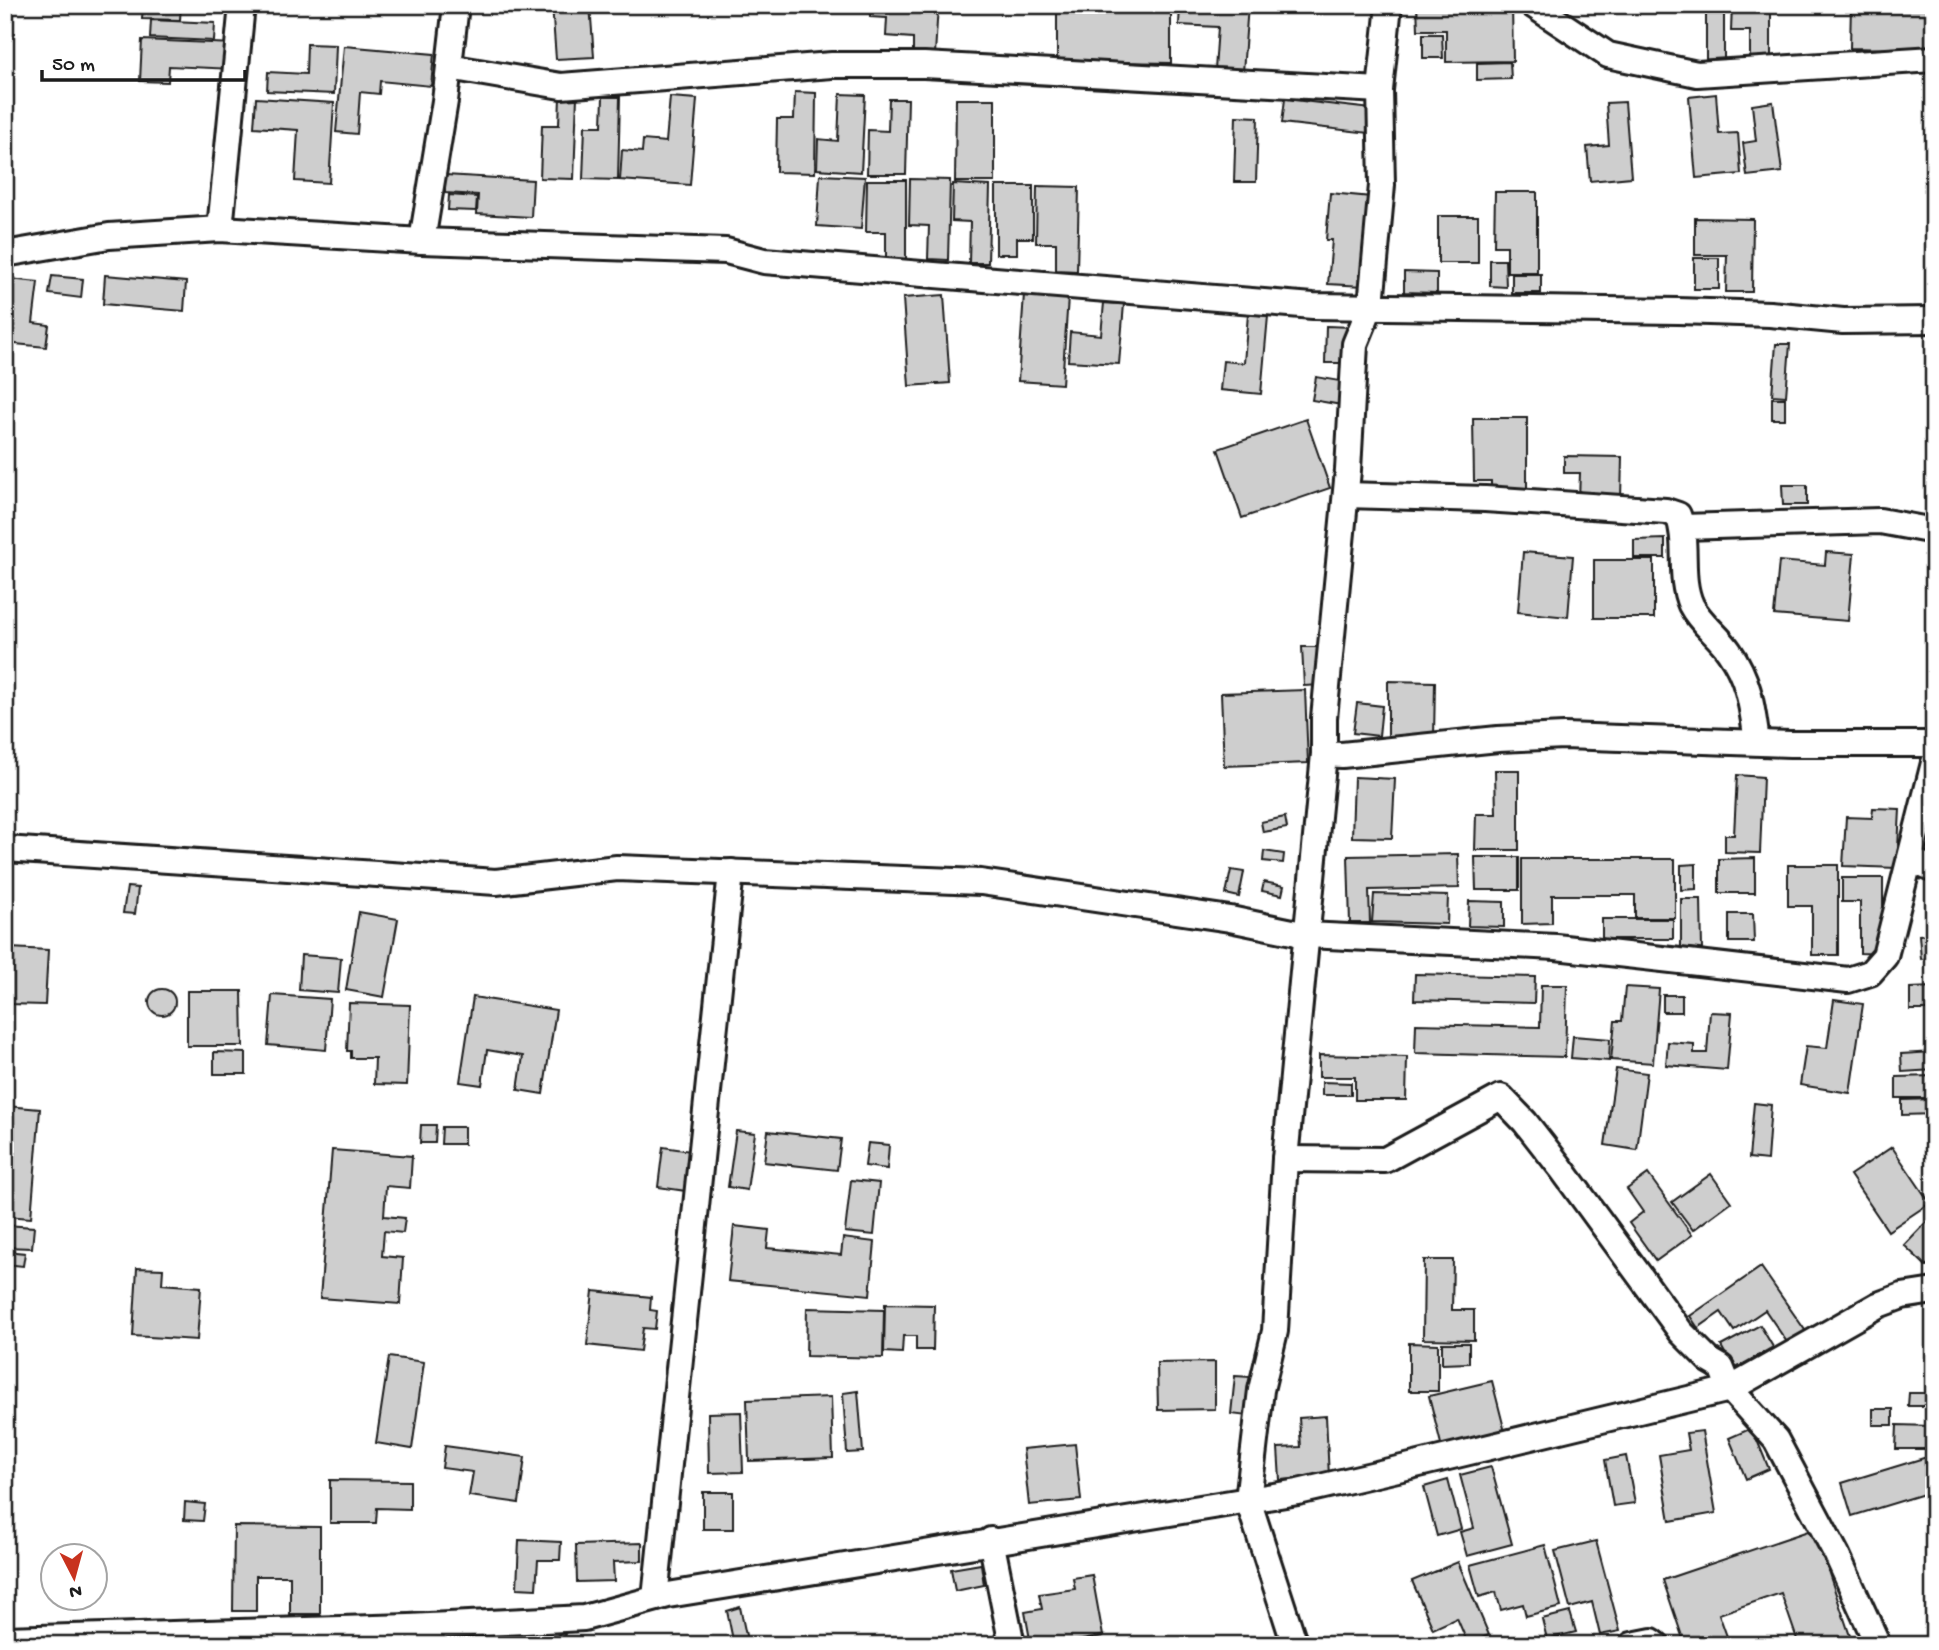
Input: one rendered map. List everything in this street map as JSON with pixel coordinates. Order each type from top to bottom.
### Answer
[{"type":"street","points":[[219,229],[242,5]]},
{"type":"street","points":[[422,241],[456,5]]},
{"type":"street","points":[[1295,1645],[1248,1500],[1261,1390],[1275,1331],[1285,1159],[1324,754],[1324,719],[1346,495],[1356,344],[1371,305],[1382,185],[1380,90],[1390,5]]},
{"type":"street","points":[[1533,5],[1608,55],[1697,74],[1934,59]]},
{"type":"street","points":[[449,67],[562,86],[832,65],[924,65],[1380,90]]},
{"type":"street","points":[[5,254],[109,236],[219,229],[422,241],[726,251],[764,261],[1093,286],[1285,304],[1757,314],[1843,321],[1934,320]]},
{"type":"street","points":[[1346,495],[1486,499],[1666,510],[1678,515],[1682,527],[1685,581],[1692,605],[1728,649],[1748,683],[1757,743]]},
{"type":"street","points":[[1682,527],[1868,521],[1934,531]]},
{"type":"street","points":[[1324,754],[1342,755],[1498,738],[1564,736],[1757,743],[1934,744]]},
{"type":"street","points":[[5,849],[496,882],[617,868],[981,882],[1230,919],[1307,935],[1556,947],[1848,980],[1870,973],[1885,956],[1934,762]]},
{"type":"street","points":[[1911,860],[1934,870]]},
{"type":"street","points":[[655,1598],[731,873]]},
{"type":"street","points":[[1285,1159],[1385,1160],[1500,1097],[1525,1122],[1569,1178],[1681,1332],[1709,1360],[1721,1367],[1730,1389],[1776,1440],[1837,1555],[1878,1645]]},
{"type":"street","points":[[5,1639],[409,1627],[584,1618],[655,1598],[991,1540],[1311,1489],[1730,1389],[1878,1305],[1902,1296],[1934,1291]]},
{"type":"street","points":[[991,1540],[1012,1645]]},
{"type":"street","points":[[1632,1645],[1652,1641],[1657,1645]]},
{"type":"building","points":[[143,5],[181,5],[180,20],[142,19]]},
{"type":"building","points":[[552,5],[590,5],[594,57],[556,59]]},
{"type":"building","points":[[870,5],[938,5],[935,54],[913,53],[913,38],[886,36],[887,18],[870,17]]},
{"type":"building","points":[[1057,5],[1171,5],[1171,63],[1057,61]]},
{"type":"building","points":[[1180,5],[1248,5],[1243,72],[1215,70],[1218,27],[1179,25]]},
{"type":"building","points":[[1417,5],[1512,5],[1513,61],[1446,62],[1446,30],[1418,30]]},
{"type":"building","points":[[1706,5],[1724,5],[1724,61],[1706,61]]},
{"type":"building","points":[[1732,5],[1771,5],[1771,61],[1750,61],[1750,31],[1731,31]]},
{"type":"building","points":[[1851,5],[1934,5],[1934,50],[1850,48]]},
{"type":"building","points":[[151,20],[215,23],[214,41],[150,38]]},
{"type":"building","points":[[1423,34],[1442,34],[1443,58],[1423,58]]},
{"type":"building","points":[[142,40],[234,44],[233,69],[169,66],[168,82],[140,81]]},
{"type":"building","points":[[307,44],[336,45],[334,94],[267,91],[268,72],[306,74]]},
{"type":"building","points":[[344,46],[434,54],[431,86],[380,81],[379,94],[360,92],[357,134],[336,132]]},
{"type":"building","points":[[1510,62],[1511,79],[1477,80],[1477,63]]},
{"type":"building","points":[[795,92],[816,93],[815,173],[776,172],[777,119],[794,119]]},
{"type":"building","points":[[840,94],[865,95],[861,172],[817,169],[818,139],[838,141]]},
{"type":"building","points":[[1716,94],[1719,134],[1738,133],[1741,174],[1696,178],[1689,97]]},
{"type":"building","points":[[560,96],[577,96],[574,179],[540,178],[542,125],[559,125]]},
{"type":"building","points":[[603,97],[620,97],[618,180],[583,179],[585,126],[602,126]]},
{"type":"building","points":[[670,97],[697,99],[690,185],[620,180],[622,150],[642,152],[643,140],[666,142]]},
{"type":"building","points":[[256,98],[334,103],[329,183],[295,181],[298,130],[254,127]]},
{"type":"building","points":[[889,99],[908,99],[906,174],[867,174],[868,130],[888,131]]},
{"type":"building","points":[[956,99],[995,99],[995,182],[955,182]]},
{"type":"building","points":[[1285,99],[1371,109],[1369,133],[1282,123]]},
{"type":"building","points":[[1625,102],[1631,177],[1590,181],[1587,147],[1609,145],[1606,103]]},
{"type":"building","points":[[1773,102],[1782,172],[1747,176],[1743,143],[1756,141],[1752,105]]},
{"type":"building","points":[[1236,116],[1258,117],[1256,182],[1234,182]]},
{"type":"building","points":[[445,175],[533,180],[531,217],[477,214],[478,195],[445,193]]},
{"type":"building","points":[[820,175],[865,177],[861,229],[817,226]]},
{"type":"building","points":[[910,179],[950,180],[948,260],[928,259],[929,226],[909,225]]},
{"type":"building","points":[[867,180],[906,180],[906,259],[886,258],[886,232],[866,232]]},
{"type":"building","points":[[953,184],[990,186],[988,263],[969,263],[970,222],[952,221]]},
{"type":"building","points":[[996,186],[1033,186],[1033,238],[1017,238],[1017,254],[996,254]]},
{"type":"building","points":[[1037,186],[1079,187],[1077,271],[1056,270],[1056,243],[1036,243]]},
{"type":"building","points":[[1495,192],[1537,192],[1537,272],[1507,272],[1507,246],[1494,246]]},
{"type":"building","points":[[1330,193],[1371,197],[1364,286],[1328,284],[1332,240],[1326,240]]},
{"type":"building","points":[[449,195],[477,197],[476,211],[448,210]]},
{"type":"building","points":[[1438,216],[1478,216],[1478,263],[1438,263]]},
{"type":"building","points":[[1695,218],[1753,219],[1752,292],[1726,292],[1727,255],[1695,255]]},
{"type":"building","points":[[1694,258],[1719,258],[1719,289],[1694,289]]},
{"type":"building","points":[[1490,260],[1505,260],[1506,287],[1490,286]]},
{"type":"building","points":[[1404,272],[1437,273],[1437,293],[1404,292]]},
{"type":"building","points":[[1512,274],[1541,274],[1541,293],[1512,293]]},
{"type":"building","points":[[105,275],[186,282],[184,311],[103,304]]},
{"type":"building","points":[[52,276],[83,279],[81,298],[49,294]]},
{"type":"building","points":[[9,279],[38,282],[33,323],[49,325],[46,347],[5,343]]},
{"type":"building","points":[[1024,294],[1068,297],[1062,384],[1018,381]]},
{"type":"building","points":[[944,295],[950,383],[909,386],[903,298]]},
{"type":"building","points":[[1104,303],[1124,304],[1119,364],[1068,361],[1070,332],[1101,335]]},
{"type":"building","points":[[1248,314],[1268,316],[1261,394],[1220,390],[1223,361],[1244,363]]},
{"type":"building","points":[[1326,326],[1352,327],[1352,363],[1325,363]]},
{"type":"building","points":[[1776,344],[1790,344],[1786,396],[1772,395]]},
{"type":"building","points":[[1316,377],[1346,382],[1342,405],[1312,400]]},
{"type":"building","points":[[1772,398],[1785,398],[1785,419],[1772,419]]},
{"type":"building","points":[[1473,418],[1527,418],[1527,491],[1491,491],[1491,481],[1474,481]]},
{"type":"building","points":[[1306,419],[1330,488],[1242,518],[1218,449]]},
{"type":"building","points":[[1564,456],[1622,457],[1621,499],[1579,499],[1580,473],[1564,473]]},
{"type":"building","points":[[1782,485],[1807,485],[1807,505],[1783,505]]},
{"type":"building","points":[[1665,539],[1665,558],[1634,558],[1634,540]]},
{"type":"building","points":[[1523,552],[1573,556],[1568,617],[1518,612]]},
{"type":"building","points":[[1826,552],[1854,554],[1848,621],[1774,615],[1779,561],[1825,565]]},
{"type":"building","points":[[1594,560],[1654,560],[1654,618],[1594,618]]},
{"type":"building","points":[[1302,647],[1320,647],[1321,685],[1304,686]]},
{"type":"building","points":[[1388,681],[1435,682],[1434,737],[1388,736]]},
{"type":"building","points":[[1305,690],[1308,763],[1224,766],[1221,693]]},
{"type":"building","points":[[1357,703],[1382,706],[1379,736],[1353,733]]},
{"type":"building","points":[[1495,770],[1519,770],[1519,850],[1475,850],[1476,814],[1496,814]]},
{"type":"building","points":[[1737,775],[1763,777],[1760,853],[1725,852],[1725,835],[1734,835]]},
{"type":"building","points":[[1354,777],[1395,779],[1392,838],[1352,837]]},
{"type":"building","points":[[1873,808],[1900,809],[1897,868],[1843,866],[1846,817],[1872,818]]},
{"type":"building","points":[[1285,817],[1287,828],[1263,832],[1261,822]]},
{"type":"building","points":[[1264,851],[1284,854],[1283,863],[1263,861]]},
{"type":"building","points":[[1458,854],[1459,888],[1369,890],[1370,923],[1350,923],[1348,856]]},
{"type":"building","points":[[1475,857],[1519,857],[1519,890],[1476,890]]},
{"type":"building","points":[[1755,858],[1755,893],[1719,893],[1719,859]]},
{"type":"building","points":[[1522,859],[1675,859],[1675,918],[1635,918],[1635,895],[1552,895],[1552,923],[1522,924]]},
{"type":"building","points":[[1696,864],[1696,889],[1681,890],[1681,865]]},
{"type":"building","points":[[1788,865],[1838,865],[1838,955],[1812,955],[1812,906],[1788,906]]},
{"type":"building","points":[[1231,870],[1244,872],[1239,897],[1226,894]]},
{"type":"building","points":[[1842,878],[1883,878],[1883,954],[1860,953],[1860,902],[1842,902]]},
{"type":"building","points":[[1264,882],[1284,886],[1282,895],[1262,891]]},
{"type":"building","points":[[127,887],[138,888],[135,914],[123,913]]},
{"type":"building","points":[[1374,894],[1448,896],[1447,924],[1372,922]]},
{"type":"building","points":[[1681,899],[1701,899],[1702,950],[1681,950]]},
{"type":"building","points":[[1469,901],[1504,902],[1504,927],[1468,926]]},
{"type":"building","points":[[359,912],[398,919],[384,997],[346,990]]},
{"type":"building","points":[[1729,914],[1753,914],[1754,942],[1729,942]]},
{"type":"building","points":[[1602,919],[1673,919],[1673,939],[1602,939]]},
{"type":"building","points":[[1934,934],[1934,958],[1921,959],[1919,935]]},
{"type":"building","points":[[10,948],[48,950],[45,1005],[8,1004]]},
{"type":"building","points":[[301,955],[341,958],[338,993],[299,990]]},
{"type":"building","points":[[1415,974],[1535,977],[1534,1003],[1414,1000]]},
{"type":"building","points":[[1541,985],[1567,985],[1565,1057],[1415,1053],[1416,1024],[1540,1027]]},
{"type":"building","points":[[1625,987],[1659,989],[1653,1063],[1611,1060],[1615,1021],[1622,1021]]},
{"type":"building","points":[[1934,987],[1934,1010],[1910,1010],[1910,988]]},
{"type":"building","points":[[162,989],[171,993],[175,1002],[171,1011],[162,1015],[153,1011],[149,1002],[153,993]]},
{"type":"building","points":[[187,991],[242,991],[243,1046],[187,1046]]},
{"type":"building","points":[[272,995],[330,999],[326,1050],[268,1045]]},
{"type":"building","points":[[1663,995],[1682,995],[1682,1012],[1663,1012]]},
{"type":"building","points":[[473,997],[556,1010],[543,1094],[518,1090],[523,1056],[487,1050],[482,1085],[460,1082]]},
{"type":"building","points":[[1834,1000],[1863,1004],[1850,1093],[1800,1085],[1806,1046],[1827,1048]]},
{"type":"building","points":[[349,1003],[410,1005],[407,1085],[374,1084],[375,1058],[351,1058],[351,1051],[347,1051]]},
{"type":"building","points":[[1710,1012],[1732,1013],[1727,1070],[1666,1065],[1668,1042],[1694,1044],[1694,1053],[1707,1053]]},
{"type":"building","points":[[1573,1036],[1610,1039],[1609,1061],[1571,1058]]},
{"type":"building","points":[[214,1052],[246,1053],[246,1074],[214,1074]]},
{"type":"building","points":[[1934,1052],[1934,1070],[1902,1072],[1901,1054]]},
{"type":"building","points":[[1319,1055],[1407,1057],[1406,1100],[1355,1100],[1355,1077],[1319,1077]]},
{"type":"building","points":[[1616,1069],[1647,1073],[1637,1150],[1605,1145]]},
{"type":"building","points":[[1934,1076],[1934,1098],[1896,1098],[1896,1077]]},
{"type":"building","points":[[1322,1082],[1351,1083],[1351,1095],[1322,1095]]},
{"type":"building","points":[[1934,1099],[1934,1114],[1902,1115],[1902,1100]]},
{"type":"building","points":[[1754,1103],[1771,1105],[1767,1160],[1749,1158]]},
{"type":"building","points":[[6,1106],[40,1109],[31,1218],[5,1216]]},
{"type":"building","points":[[421,1125],[436,1125],[435,1143],[420,1143]]},
{"type":"building","points":[[442,1127],[464,1127],[464,1144],[441,1144]]},
{"type":"building","points":[[736,1131],[755,1133],[747,1190],[728,1187]]},
{"type":"building","points":[[768,1131],[841,1139],[837,1170],[764,1162]]},
{"type":"building","points":[[868,1143],[889,1145],[887,1169],[865,1166]]},
{"type":"building","points":[[663,1147],[691,1151],[686,1191],[658,1187]]},
{"type":"building","points":[[1892,1147],[1930,1203],[1888,1231],[1850,1175]]},
{"type":"building","points":[[332,1150],[412,1156],[410,1188],[386,1186],[384,1216],[405,1218],[403,1233],[384,1231],[382,1256],[403,1258],[400,1304],[320,1298]]},
{"type":"building","points":[[1648,1174],[1692,1235],[1656,1261],[1629,1223],[1643,1212],[1627,1189]]},
{"type":"building","points":[[1711,1174],[1731,1202],[1693,1230],[1672,1202]]},
{"type":"building","points":[[851,1180],[879,1183],[874,1235],[845,1232]]},
{"type":"building","points":[[1934,1214],[1934,1258],[1926,1266],[1904,1245]]},
{"type":"building","points":[[5,1225],[34,1227],[32,1248],[5,1247]]},
{"type":"building","points":[[734,1226],[769,1230],[767,1248],[841,1255],[843,1238],[875,1242],[870,1295],[728,1281]]},
{"type":"building","points":[[5,1251],[25,1253],[23,1266],[5,1264]]},
{"type":"building","points":[[1424,1260],[1453,1260],[1452,1310],[1474,1310],[1474,1340],[1423,1339]]},
{"type":"building","points":[[1761,1267],[1807,1333],[1789,1345],[1765,1310],[1734,1331],[1721,1312],[1698,1328],[1690,1316]]},
{"type":"building","points":[[137,1268],[163,1269],[162,1284],[201,1287],[197,1340],[133,1336]]},
{"type":"building","points":[[593,1291],[651,1297],[650,1310],[657,1311],[655,1329],[643,1328],[640,1351],[587,1345]]},
{"type":"building","points":[[885,1304],[934,1305],[933,1350],[916,1350],[916,1336],[903,1336],[902,1353],[884,1352]]},
{"type":"building","points":[[807,1308],[884,1310],[883,1358],[806,1356]]},
{"type":"building","points":[[1760,1325],[1773,1347],[1734,1369],[1721,1346]]},
{"type":"building","points":[[1409,1343],[1438,1344],[1438,1391],[1409,1391]]},
{"type":"building","points":[[1442,1343],[1469,1343],[1469,1363],[1442,1364]]},
{"type":"building","points":[[389,1357],[424,1362],[412,1449],[376,1443]]},
{"type":"building","points":[[1215,1362],[1215,1409],[1158,1410],[1157,1363]]},
{"type":"building","points":[[1235,1376],[1251,1377],[1247,1416],[1231,1414]]},
{"type":"building","points":[[1492,1381],[1505,1432],[1442,1448],[1429,1396]]},
{"type":"building","points":[[858,1391],[863,1452],[847,1453],[843,1393]]},
{"type":"building","points":[[1909,1393],[1933,1393],[1933,1406],[1908,1406]]},
{"type":"building","points":[[831,1397],[833,1458],[749,1461],[747,1400]]},
{"type":"building","points":[[1873,1409],[1893,1409],[1893,1425],[1873,1425]]},
{"type":"building","points":[[741,1412],[743,1472],[709,1473],[708,1413]]},
{"type":"building","points":[[1326,1416],[1329,1477],[1280,1480],[1278,1448],[1301,1447],[1299,1418]]},
{"type":"building","points":[[1897,1425],[1931,1426],[1930,1449],[1896,1449]]},
{"type":"building","points":[[1752,1428],[1769,1469],[1746,1479],[1729,1438]]},
{"type":"building","points":[[1702,1431],[1716,1513],[1670,1521],[1659,1455],[1689,1450],[1686,1433]]},
{"type":"building","points":[[1075,1444],[1081,1500],[1029,1505],[1023,1449]]},
{"type":"building","points":[[445,1446],[525,1457],[519,1503],[469,1496],[473,1472],[442,1468]]},
{"type":"building","points":[[1626,1456],[1635,1503],[1613,1506],[1605,1460]]},
{"type":"building","points":[[1927,1457],[1934,1477],[1934,1491],[1852,1516],[1842,1483]]},
{"type":"building","points":[[1491,1467],[1512,1544],[1467,1556],[1460,1532],[1474,1528],[1460,1475]]},
{"type":"building","points":[[330,1480],[410,1481],[410,1509],[377,1508],[376,1523],[330,1523]]},
{"type":"building","points":[[1448,1480],[1461,1529],[1437,1536],[1424,1487]]},
{"type":"building","points":[[703,1492],[733,1492],[733,1529],[703,1529]]},
{"type":"building","points":[[185,1502],[205,1504],[203,1521],[184,1520]]},
{"type":"building","points":[[234,1526],[320,1527],[320,1614],[290,1614],[290,1576],[256,1576],[256,1611],[233,1611]]},
{"type":"building","points":[[1814,1529],[1853,1645],[1799,1645],[1781,1593],[1719,1614],[1730,1645],[1685,1645],[1663,1580]]},
{"type":"building","points":[[519,1540],[561,1542],[560,1560],[538,1560],[536,1589],[517,1588]]},
{"type":"building","points":[[1596,1541],[1620,1631],[1600,1635],[1592,1602],[1570,1608],[1555,1551]]},
{"type":"building","points":[[642,1543],[642,1561],[613,1562],[614,1581],[577,1582],[576,1545]]},
{"type":"building","points":[[1545,1545],[1561,1607],[1526,1616],[1523,1604],[1501,1610],[1496,1592],[1479,1597],[1470,1565]]},
{"type":"building","points":[[1458,1562],[1489,1635],[1468,1644],[1457,1618],[1433,1629],[1412,1581]]},
{"type":"building","points":[[981,1564],[984,1585],[955,1591],[951,1569]]},
{"type":"building","points":[[1092,1575],[1103,1636],[1055,1645],[1031,1645],[1025,1612],[1042,1609],[1039,1594],[1075,1589],[1073,1578]]},
{"type":"building","points":[[740,1607],[748,1645],[734,1645],[727,1611]]},
{"type":"building","points":[[1570,1612],[1576,1632],[1547,1639],[1542,1619]]},
{"type":"building","points":[[565,1634],[567,1645],[536,1645],[535,1640]]}]
